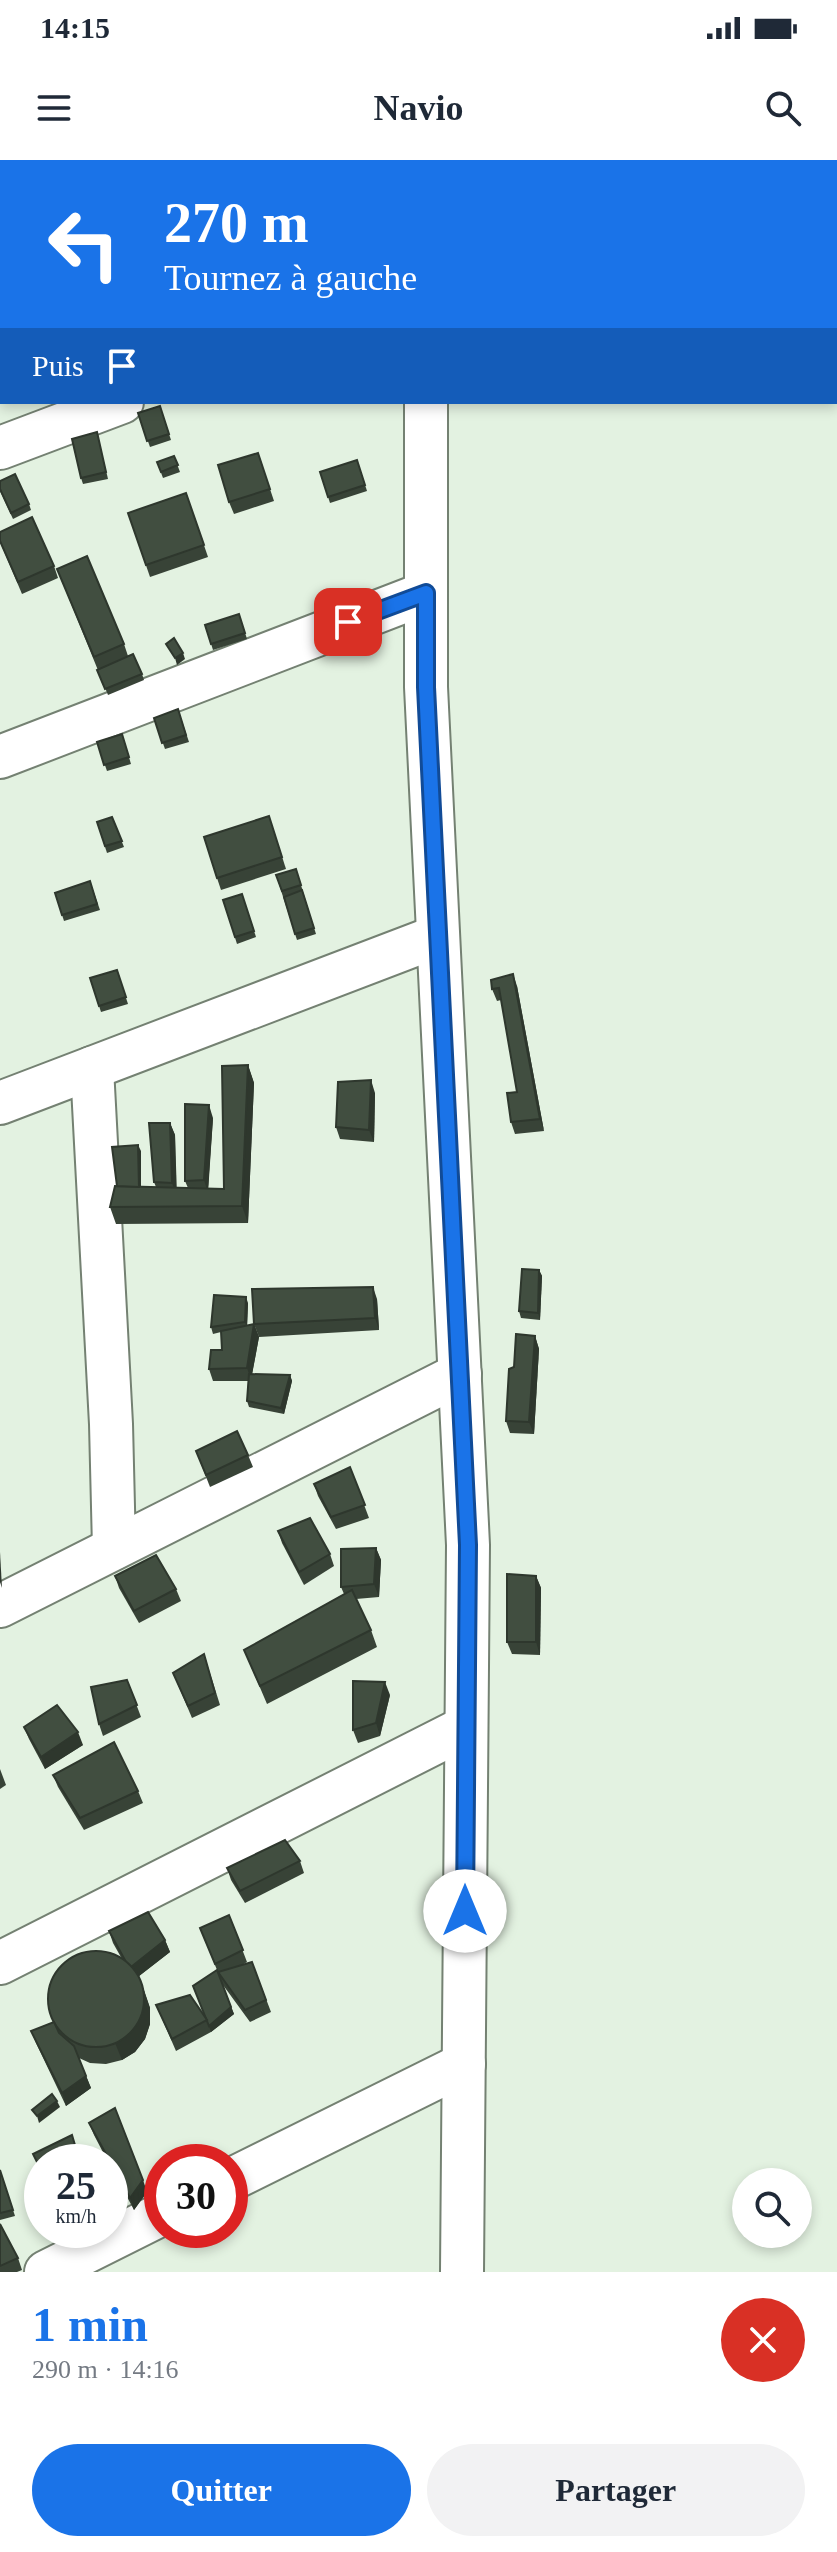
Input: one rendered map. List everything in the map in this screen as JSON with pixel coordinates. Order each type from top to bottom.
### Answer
[{"type":"street","points":[[0,448],[117,404]]},
{"type":"street","points":[[426,404],[426,687],[468,1545],[462,2272]]},
{"type":"street","points":[[0,757],[426,593]]},
{"type":"street","points":[[0,1103],[438,936]]},
{"type":"street","points":[[92,1068],[111,1424],[114,1548]]},
{"type":"street","points":[[0,1606],[460,1374]]},
{"type":"street","points":[[0,1963],[466,1727]]},
{"type":"street","points":[[248,2171],[464,2064]]},
{"type":"street","points":[[46,2272],[144,2223]]},
{"type":"building","points":[[160,406],[169,434],[147,441],[138,413]]},
{"type":"building","points":[[97,432],[106,472],[81,478],[72,439]]},
{"type":"building","points":[[258,453],[270,489],[229,502],[218,465]]},
{"type":"building","points":[[174,456],[178,465],[161,472],[157,462]]},
{"type":"building","points":[[357,460],[365,485],[328,497],[320,472]]},
{"type":"building","points":[[15,474],[29,504],[11,513],[0,489],[0,481]]},
{"type":"building","points":[[186,493],[204,545],[146,565],[128,513]]},
{"type":"building","points":[[32,517],[54,566],[18,582],[0,541],[0,532]]},
{"type":"building","points":[[87,556],[124,644],[94,657],[57,569]]},
{"type":"building","points":[[239,614],[245,633],[211,644],[205,625]]},
{"type":"building","points":[[174,638],[183,653],[175,658],[166,644]]},
{"type":"building","points":[[133,654],[142,674],[105,689],[97,670]]},
{"type":"building","points":[[178,709],[186,735],[162,743],[154,718]]},
{"type":"building","points":[[122,734],[129,757],[104,765],[97,742]]},
{"type":"building","points":[[269,816],[282,857],[217,878],[204,837]]},
{"type":"building","points":[[112,817],[122,841],[105,846],[97,822]]},
{"type":"building","points":[[296,869],[301,885],[282,891],[276,875]]},
{"type":"building","points":[[90,881],[97,904],[62,915],[55,893]]},
{"type":"building","points":[[302,890],[314,928],[295,934],[284,897]]},
{"type":"building","points":[[242,894],[254,931],[235,937],[223,900]]},
{"type":"building","points":[[117,970],[126,997],[99,1006],[90,978]]},
{"type":"building","points":[[513,974],[540,1119],[511,1122],[507,1093],[517,1092],[499,988],[492,989],[491,980]]},
{"type":"building","points":[[248,1065],[242,1206],[110,1207],[115,1186],[224,1189],[222,1066]]},
{"type":"building","points":[[371,1080],[369,1130],[336,1127],[338,1082]]},
{"type":"building","points":[[185,1104],[209,1105],[204,1180],[185,1181]]},
{"type":"building","points":[[149,1123],[170,1123],[172,1183],[154,1182]]},
{"type":"building","points":[[138,1145],[139,1187],[117,1186],[112,1147]]},
{"type":"building","points":[[522,1269],[539,1270],[538,1313],[519,1311]]},
{"type":"building","points":[[373,1287],[375,1318],[254,1324],[252,1289]]},
{"type":"building","points":[[214,1295],[246,1297],[245,1322],[211,1327]]},
{"type":"building","points":[[254,1324],[247,1368],[209,1369],[211,1350],[222,1350],[221,1331]]},
{"type":"building","points":[[516,1334],[535,1336],[529,1422],[506,1421],[509,1369],[514,1367]]},
{"type":"building","points":[[249,1374],[290,1375],[281,1408],[247,1401]]},
{"type":"building","points":[[237,1431],[248,1455],[206,1475],[196,1451]]},
{"type":"building","points":[[350,1467],[365,1505],[331,1517],[314,1484]]},
{"type":"building","points":[[310,1518],[330,1554],[299,1572],[278,1531]]},
{"type":"building","points":[[376,1548],[374,1584],[341,1587],[341,1549]]},
{"type":"building","points":[[156,1555],[176,1589],[134,1611],[115,1576]]},
{"type":"building","points":[[507,1574],[536,1576],[536,1642],[507,1642]]},
{"type":"building","points":[[352,1590],[371,1630],[260,1686],[244,1650]]},
{"type":"building","points":[[204,1654],[215,1693],[188,1706],[173,1673]]},
{"type":"building","points":[[127,1680],[137,1705],[99,1724],[91,1687]]},
{"type":"building","points":[[353,1681],[385,1682],[376,1723],[353,1730]]},
{"type":"building","points":[[57,1705],[78,1732],[41,1757],[24,1727]]},
{"type":"building","points":[[114,1742],[138,1791],[80,1818],[53,1775]]},
{"type":"building","points":[[285,1840],[300,1861],[240,1891],[227,1868]]},
{"type":"building","points":[[148,1912],[165,1940],[131,1967],[109,1931]]},
{"type":"building","points":[[229,1915],[243,1950],[215,1964],[200,1928]]},
{"type":"building","points":[[96,1951],[114,1955],[130,1965],[140,1981],[144,1999],[140,2017],[130,2033],[114,2043],[96,2047],[78,2043],[62,2033],[52,2017],[48,1999],[52,1981],[62,1965],[78,1955]]},
{"type":"building","points":[[252,1962],[266,2000],[245,2010],[218,1972]]},
{"type":"building","points":[[217,1970],[231,2007],[209,2026],[193,1986]]},
{"type":"building","points":[[190,1995],[207,2020],[172,2039],[156,2005]]},
{"type":"building","points":[[54,2022],[59,2033],[74,2046],[86,2076],[62,2093],[31,2031]]},
{"type":"building","points":[[52,2094],[57,2101],[37,2116],[32,2110]]},
{"type":"building","points":[[115,2108],[143,2180],[130,2198],[128,2144],[100,2144],[89,2123]]},
{"type":"building","points":[[72,2135],[75,2144],[54,2144]]},
{"type":"building","points":[[0,2170],[13,2210],[0,2213]]},
{"type":"building","points":[[0,2224],[18,2258],[0,2266]]},
{"type":"route","points":[[348,622],[426,593],[426,687],[468,1545],[465,1911]]}]
